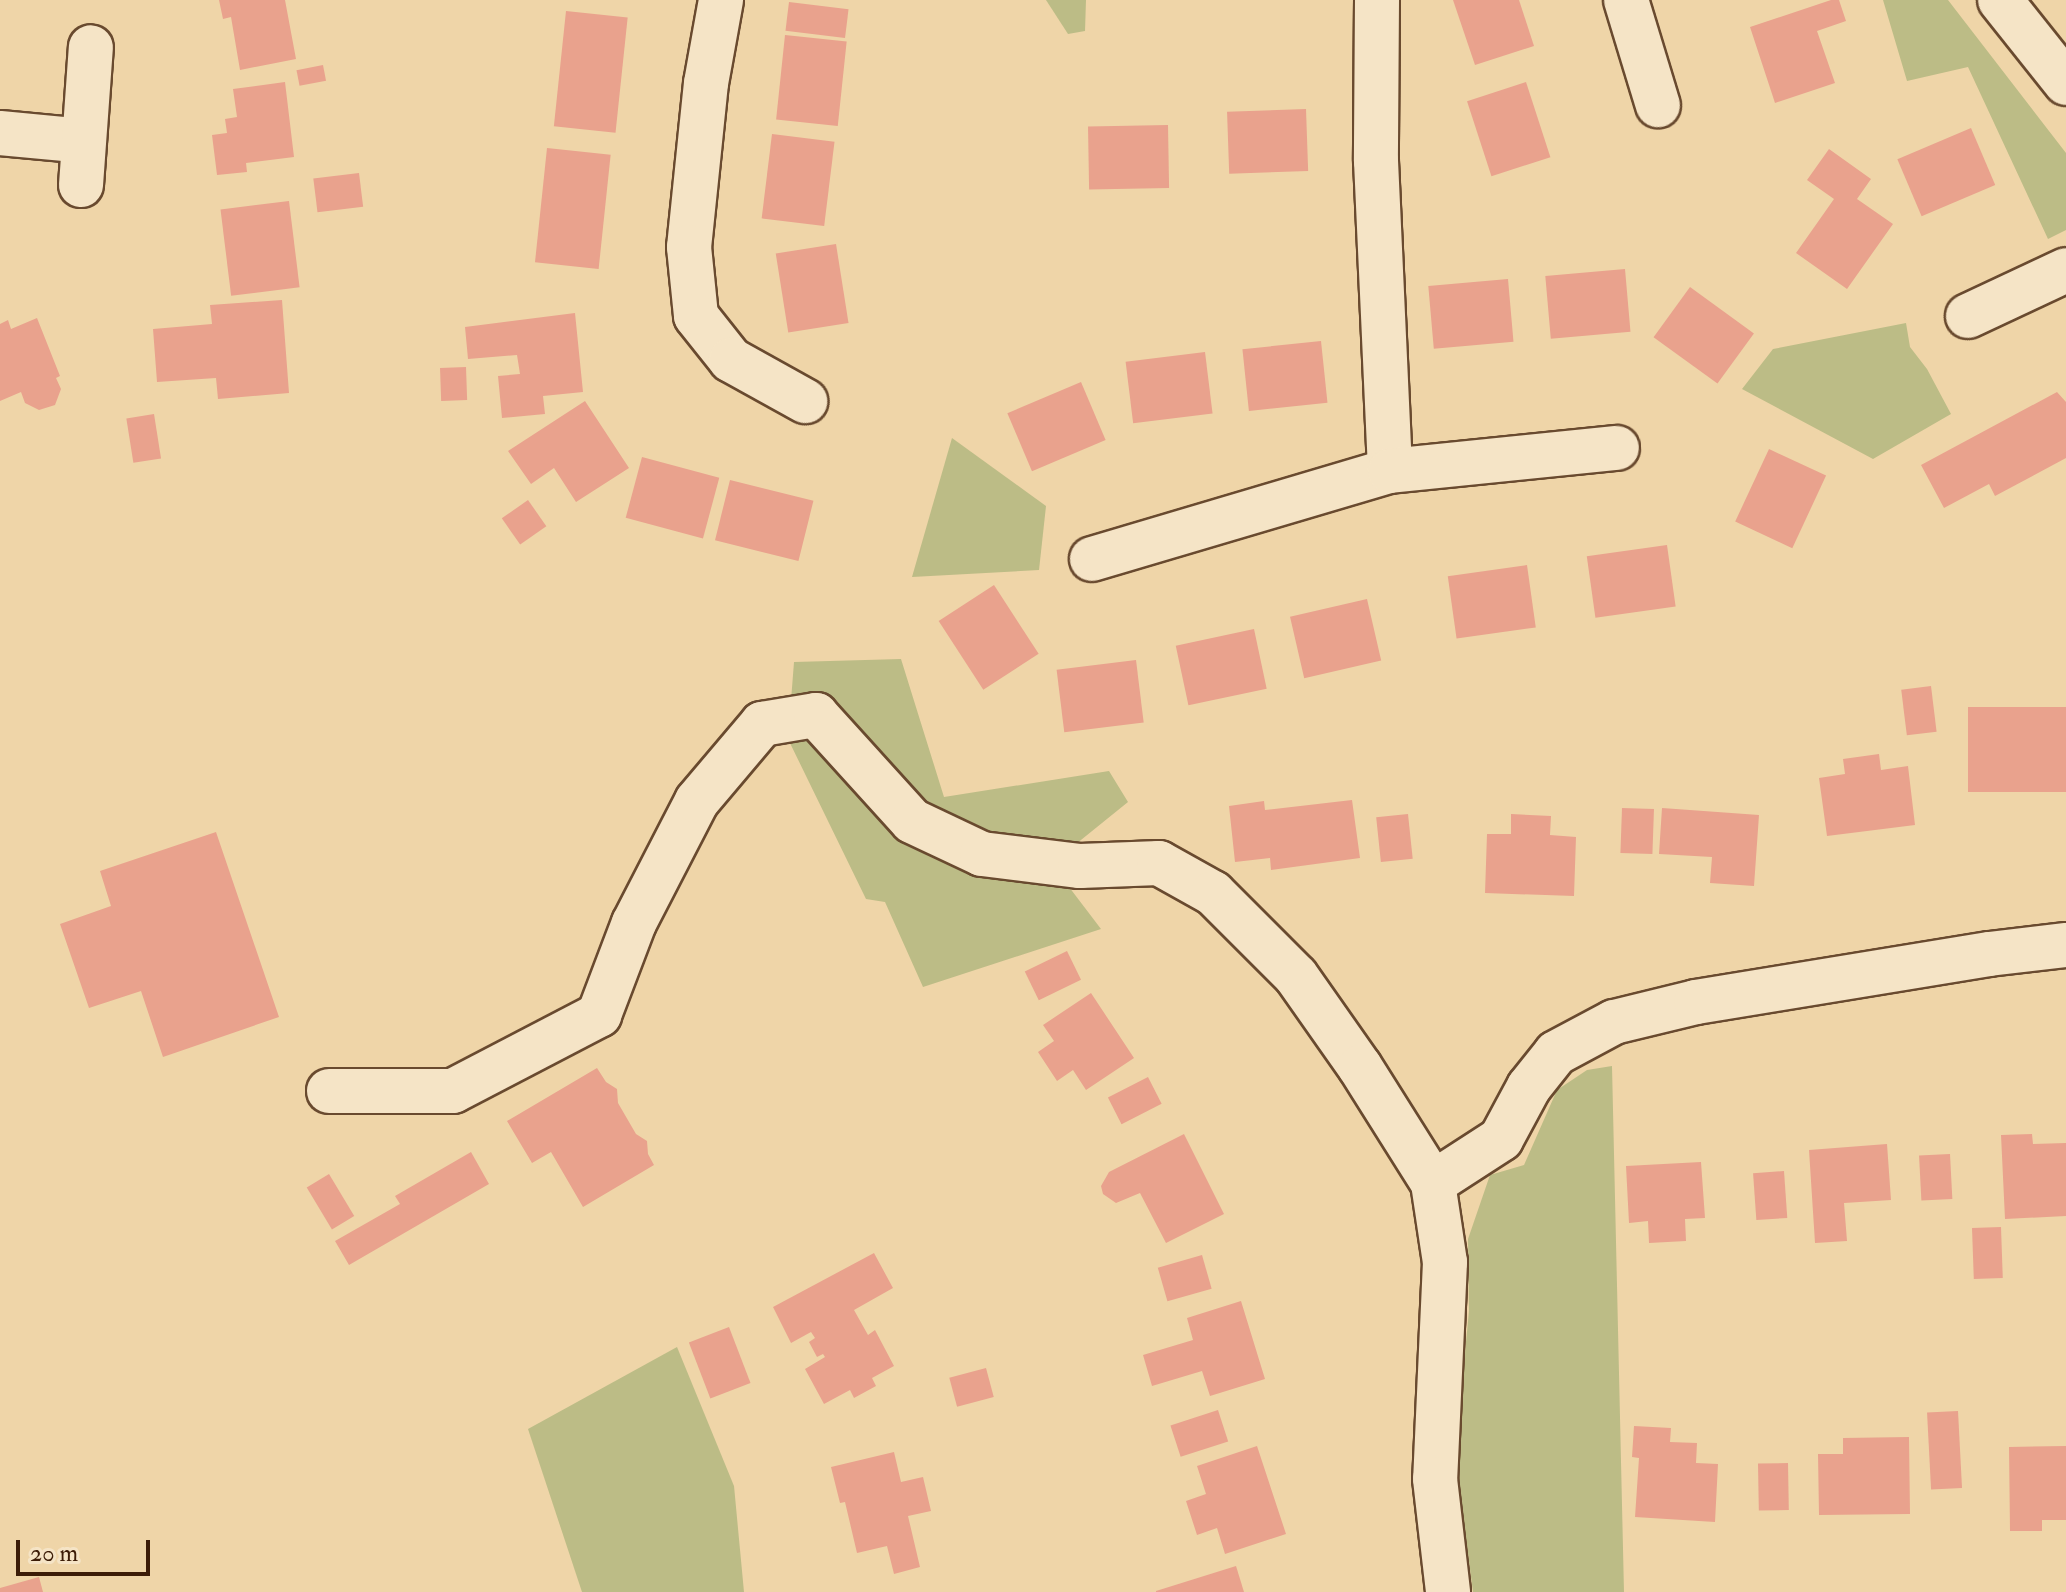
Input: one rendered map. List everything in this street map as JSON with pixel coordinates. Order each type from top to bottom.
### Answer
[{"type":"street","points":[[721,0],[706,83],[689,247],[696,316],[731,360],[805,401]]},
{"type":"street","points":[[1377,0],[1376,161],[1390,471]]},
{"type":"street","points":[[1626,0],[1658,105]]},
{"type":"street","points":[[2000,0],[2066,83]]},
{"type":"street","points":[[81,185],[91,47]]},
{"type":"street","points":[[0,133],[84,141]]},
{"type":"street","points":[[1968,316],[2066,270]]},
{"type":"street","points":[[1092,559],[1390,471],[1617,448]]},
{"type":"street","points":[[329,1091],[453,1091],[599,1015],[634,923],[697,801],[762,724],[816,715],[912,821],[982,854],[1080,866],[1159,863],[1213,893],[1296,976],[1360,1067],[1433,1183],[1445,1262],[1435,1479],[1448,1592]]},
{"type":"street","points":[[1433,1183],[1501,1139],[1529,1087],[1556,1053],[1614,1022],[1696,1002],[1989,954],[2066,945]]},
{"type":"green space","points":[[1046,0],[1086,0],[1085,31],[1068,34]]},
{"type":"green space","points":[[1883,0],[1948,0],[2066,153],[2066,230],[2048,239],[1968,67],[1907,81]]},
{"type":"green space","points":[[1906,323],[1910,347],[1927,369],[1951,414],[1873,459],[1742,389],[1773,349]]},
{"type":"green space","points":[[952,438],[1046,506],[1039,570],[912,577]]},
{"type":"green space","points":[[901,659],[944,797],[1109,771],[1128,802],[1076,844],[1066,883],[1101,929],[923,987],[885,902],[866,899],[788,739],[794,662]]},
{"type":"green space","points":[[1612,1066],[1624,1592],[1473,1592],[1455,1455],[1469,1311],[1468,1239],[1490,1175],[1524,1165],[1557,1090],[1587,1070]]},
{"type":"green space","points":[[677,1347],[734,1486],[744,1592],[582,1592],[528,1429]]},
{"type":"building","points":[[219,0],[285,0],[296,59],[240,70],[231,17],[223,19]]},
{"type":"building","points":[[1453,0],[1519,0],[1534,46],[1475,65]]},
{"type":"building","points":[[1839,0],[1846,21],[1817,31],[1835,83],[1775,103],[1750,27]]},
{"type":"building","points":[[789,2],[849,9],[845,38],[785,31]]},
{"type":"building","points":[[566,11],[628,17],[616,133],[554,126]]},
{"type":"building","points":[[785,35],[847,41],[838,126],[776,120]]},
{"type":"building","points":[[323,65],[326,81],[300,86],[296,70]]},
{"type":"building","points":[[285,82],[294,157],[246,163],[247,172],[217,175],[212,135],[227,133],[225,119],[237,117],[233,89]]},
{"type":"building","points":[[1526,82],[1550,157],[1491,176],[1467,101]]},
{"type":"building","points":[[1306,109],[1308,171],[1229,174],[1227,112]]},
{"type":"building","points":[[1168,125],[1169,188],[1089,189],[1088,126]]},
{"type":"building","points":[[1971,128],[1995,185],[1922,216],[1897,159]]},
{"type":"building","points":[[772,134],[835,142],[824,226],[762,218]]},
{"type":"building","points":[[547,148],[611,155],[599,269],[535,262]]},
{"type":"building","points":[[1829,149],[1871,179],[1857,199],[1893,224],[1847,289],[1796,253],[1834,199],[1807,180]]},
{"type":"building","points":[[359,173],[363,207],[317,212],[313,179]]},
{"type":"building","points":[[289,201],[300,287],[231,296],[221,209]]},
{"type":"building","points":[[836,244],[849,323],[788,333],[776,254]]},
{"type":"building","points":[[1625,269],[1630,332],[1551,339],[1545,276]]},
{"type":"building","points":[[1508,279],[1513,342],[1434,349],[1428,286]]},
{"type":"building","points":[[1690,287],[1754,333],[1717,384],[1654,337]]},
{"type":"building","points":[[282,300],[289,393],[218,399],[216,378],[157,382],[153,329],[212,324],[210,305]]},
{"type":"building","points":[[575,313],[583,392],[543,396],[545,414],[502,418],[498,376],[520,374],[517,355],[468,359],[465,327]]},
{"type":"building","points":[[37,318],[60,376],[56,378],[61,389],[55,405],[39,410],[25,403],[21,392],[0,401],[0,324],[8,320],[11,329]]},
{"type":"building","points":[[1321,341],[1327,403],[1249,411],[1242,349]]},
{"type":"building","points":[[1205,352],[1213,414],[1133,423],[1126,362]]},
{"type":"building","points":[[466,367],[467,400],[441,401],[440,368]]},
{"type":"building","points":[[1081,382],[1106,440],[1032,471],[1007,413]]},
{"type":"building","points":[[2057,392],[2066,402],[2066,458],[1995,496],[1989,484],[1944,508],[1921,465]]},
{"type":"building","points":[[585,401],[629,468],[576,502],[554,468],[531,484],[508,451]]},
{"type":"building","points":[[154,414],[161,458],[133,463],[126,418]]},
{"type":"building","points":[[1769,449],[1826,476],[1792,548],[1735,522]]},
{"type":"building","points":[[642,457],[719,478],[703,539],[626,518]]},
{"type":"building","points":[[730,480],[813,501],[798,561],[715,540]]},
{"type":"building","points":[[528,500],[546,526],[520,545],[502,518]]},
{"type":"building","points":[[1667,545],[1676,606],[1595,618],[1587,556]]},
{"type":"building","points":[[1527,565],[1536,627],[1457,639],[1448,576]]},
{"type":"building","points":[[994,585],[1039,654],[983,690],[939,621]]},
{"type":"building","points":[[1367,599],[1381,660],[1304,678],[1290,617]]},
{"type":"building","points":[[1254,629],[1267,689],[1188,705],[1176,646]]},
{"type":"building","points":[[1136,660],[1144,723],[1064,732],[1057,670]]},
{"type":"building","points":[[1931,686],[1937,732],[1907,735],[1901,690]]},
{"type":"building","points":[[1968,707],[2066,707],[2066,792],[1968,792]]},
{"type":"building","points":[[1879,754],[1881,770],[1908,766],[1915,825],[1827,836],[1819,778],[1845,774],[1843,759]]},
{"type":"building","points":[[1352,800],[1360,858],[1271,870],[1270,858],[1235,862],[1229,806],[1264,801],[1265,810]]},
{"type":"building","points":[[1622,808],[1654,809],[1652,854],[1620,853]]},
{"type":"building","points":[[1662,808],[1759,815],[1754,886],[1710,883],[1712,857],[1659,854]]},
{"type":"building","points":[[1408,814],[1413,859],[1381,862],[1376,817]]},
{"type":"building","points":[[1511,814],[1551,816],[1550,835],[1576,837],[1574,896],[1485,893],[1487,834],[1511,834]]},
{"type":"building","points":[[216,832],[279,1017],[163,1057],[141,991],[89,1008],[60,924],[111,906],[100,871]]},
{"type":"building","points":[[1067,951],[1081,980],[1039,1000],[1025,972]]},
{"type":"building","points":[[1091,993],[1134,1058],[1086,1090],[1073,1070],[1057,1081],[1038,1052],[1054,1041],[1043,1025]]},
{"type":"building","points":[[597,1068],[606,1082],[617,1089],[618,1103],[636,1134],[647,1141],[648,1154],[654,1165],[583,1207],[551,1152],[532,1163],[507,1121]]},
{"type":"building","points":[[1148,1077],[1162,1104],[1122,1124],[1108,1097]]},
{"type":"building","points":[[1184,1134],[1224,1214],[1166,1243],[1140,1193],[1116,1203],[1103,1194],[1101,1186],[1109,1172]]},
{"type":"building","points":[[2032,1134],[2033,1144],[2066,1143],[2066,1216],[2005,1219],[2001,1135]]},
{"type":"building","points":[[1887,1144],[1891,1200],[1844,1203],[1847,1241],[1815,1243],[1809,1150]]},
{"type":"building","points":[[471,1152],[489,1184],[349,1265],[335,1241],[400,1204],[395,1196]]},
{"type":"building","points":[[1950,1154],[1952,1199],[1921,1201],[1919,1156]]},
{"type":"building","points":[[1701,1162],[1705,1218],[1685,1219],[1686,1241],[1649,1243],[1648,1221],[1629,1223],[1626,1166]]},
{"type":"building","points":[[1784,1171],[1787,1218],[1756,1220],[1753,1173]]},
{"type":"building","points":[[329,1174],[354,1216],[332,1229],[307,1187]]},
{"type":"building","points":[[2001,1227],[2003,1278],[1974,1279],[1972,1228]]},
{"type":"building","points":[[874,1253],[893,1288],[854,1310],[868,1335],[875,1330],[894,1366],[872,1378],[876,1386],[854,1398],[850,1390],[824,1404],[805,1369],[825,1357],[823,1354],[817,1357],[809,1342],[815,1338],[811,1332],[791,1343],[773,1307]]},
{"type":"building","points":[[1202,1255],[1212,1289],[1167,1301],[1158,1268]]},
{"type":"building","points":[[1241,1301],[1265,1379],[1210,1396],[1202,1371],[1152,1386],[1143,1355],[1193,1340],[1187,1318]]},
{"type":"building","points":[[729,1327],[751,1383],[710,1398],[689,1342]]},
{"type":"building","points":[[986,1368],[994,1397],[957,1407],[949,1378]]},
{"type":"building","points":[[1218,1410],[1228,1441],[1181,1457],[1170,1425]]},
{"type":"building","points":[[1958,1411],[1962,1488],[1931,1490],[1927,1413]]},
{"type":"building","points":[[1634,1426],[1671,1428],[1670,1442],[1697,1443],[1696,1463],[1718,1464],[1715,1522],[1635,1517],[1639,1458],[1632,1457]]},
{"type":"building","points":[[1909,1437],[1910,1514],[1819,1515],[1818,1454],[1843,1454],[1843,1438]]},
{"type":"building","points":[[1257,1446],[1286,1534],[1225,1554],[1217,1528],[1197,1535],[1186,1501],[1206,1494],[1197,1466]]},
{"type":"building","points":[[2066,1446],[2066,1520],[2042,1520],[2042,1531],[2010,1531],[2009,1447]]},
{"type":"building","points":[[894,1452],[901,1482],[923,1477],[931,1511],[908,1516],[920,1567],[894,1574],[887,1546],[857,1553],[845,1502],[840,1503],[831,1467]]},
{"type":"building","points":[[1788,1463],[1789,1510],[1759,1511],[1758,1464]]},
{"type":"building","points":[[1236,1566],[1244,1592],[1156,1592],[1156,1591]]},
{"type":"building","points":[[39,1577],[43,1592],[0,1592],[0,1588]]}]
